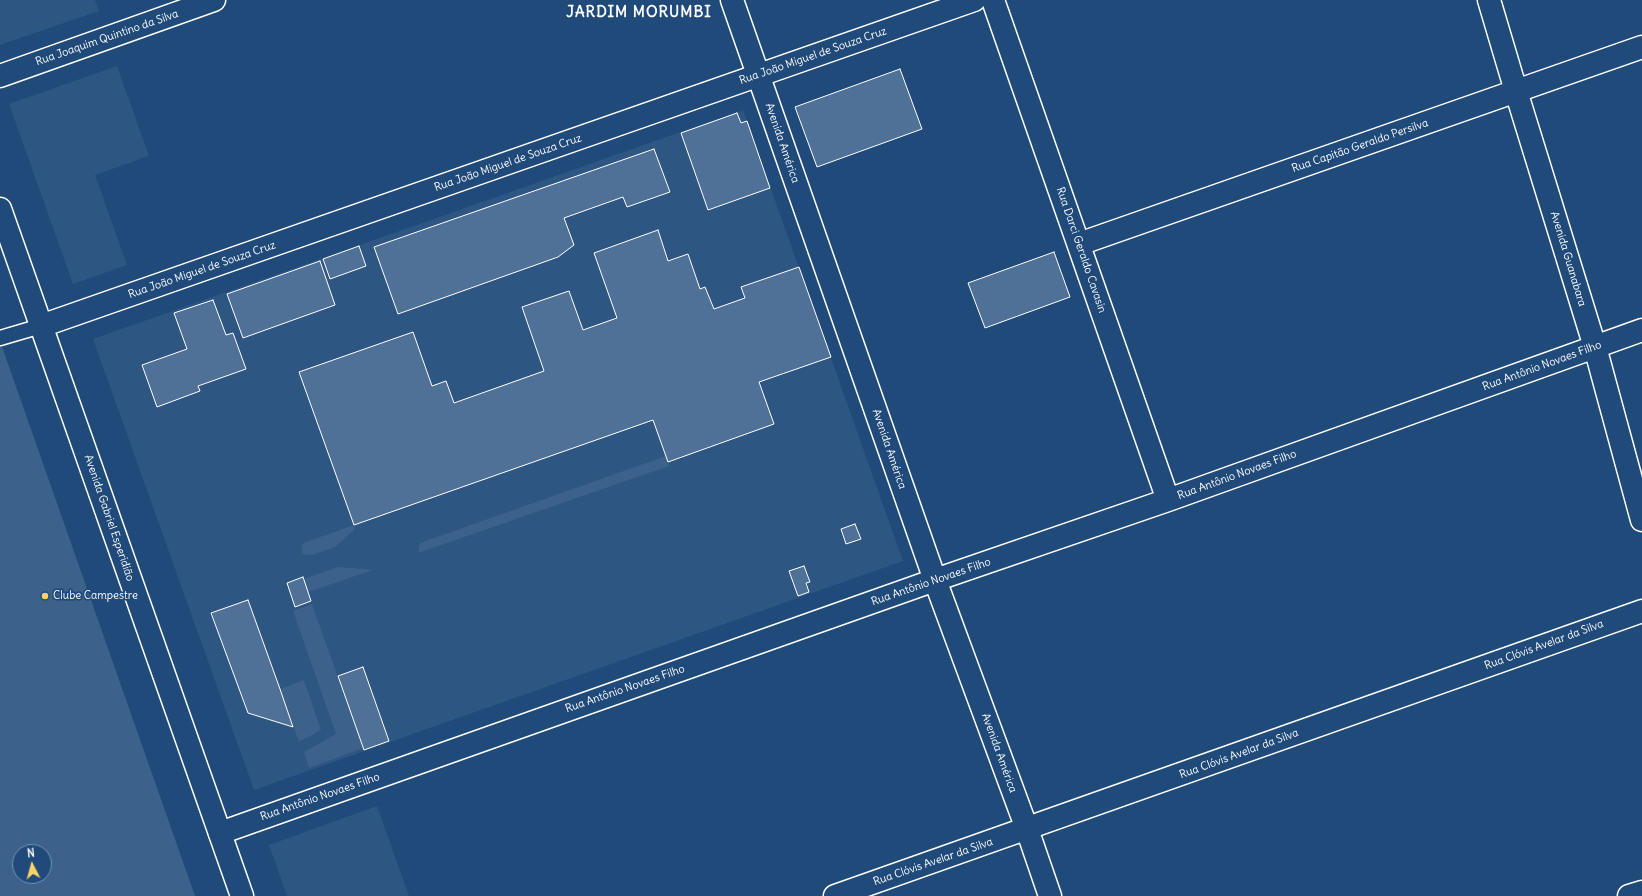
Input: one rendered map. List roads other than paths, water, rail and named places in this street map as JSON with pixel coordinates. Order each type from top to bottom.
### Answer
[{"type":"street","name":"Rua Joaquim Quintino da Silva","points":[[0,76],[214,0]]},
{"type":"street","name":"Avenida América","points":[[732,0],[935,580],[1027,829],[1050,896]]},
{"type":"street","name":"Rua João Miguel de Souza Cruz","points":[[41,326],[974,0]]},
{"type":"street","name":"Rua Darci Geraldo Cavasin","points":[[993,0],[1168,500]]},
{"type":"street","name":"Avenida Guanabara","points":[[1489,0],[1595,347],[1642,520]]},
{"type":"street","name":"Rua Capitão Geraldo Persilva","points":[[1079,244],[1642,47]]},
{"type":"street","name":"Avenida Gabriel Esperidião","points":[[0,209],[242,896]]},
{"type":"street","name":"Rua Antônio Novaes Filho","points":[[220,833],[935,580],[1168,500],[1642,330]]},
{"type":"street","name":"Rua Clóvis Avelar da Silva","points":[[835,896],[1642,611]]},
{"type":"street","points":[[1629,896],[1642,892]]},
{"type":"lane","points":[[0,338],[41,326]]},
{"type":"place","name":"Clube Campestre","points":[[45,596]]},
{"type":"district","name":"JARDIM MORUMBI","points":[[639,13]]}]
